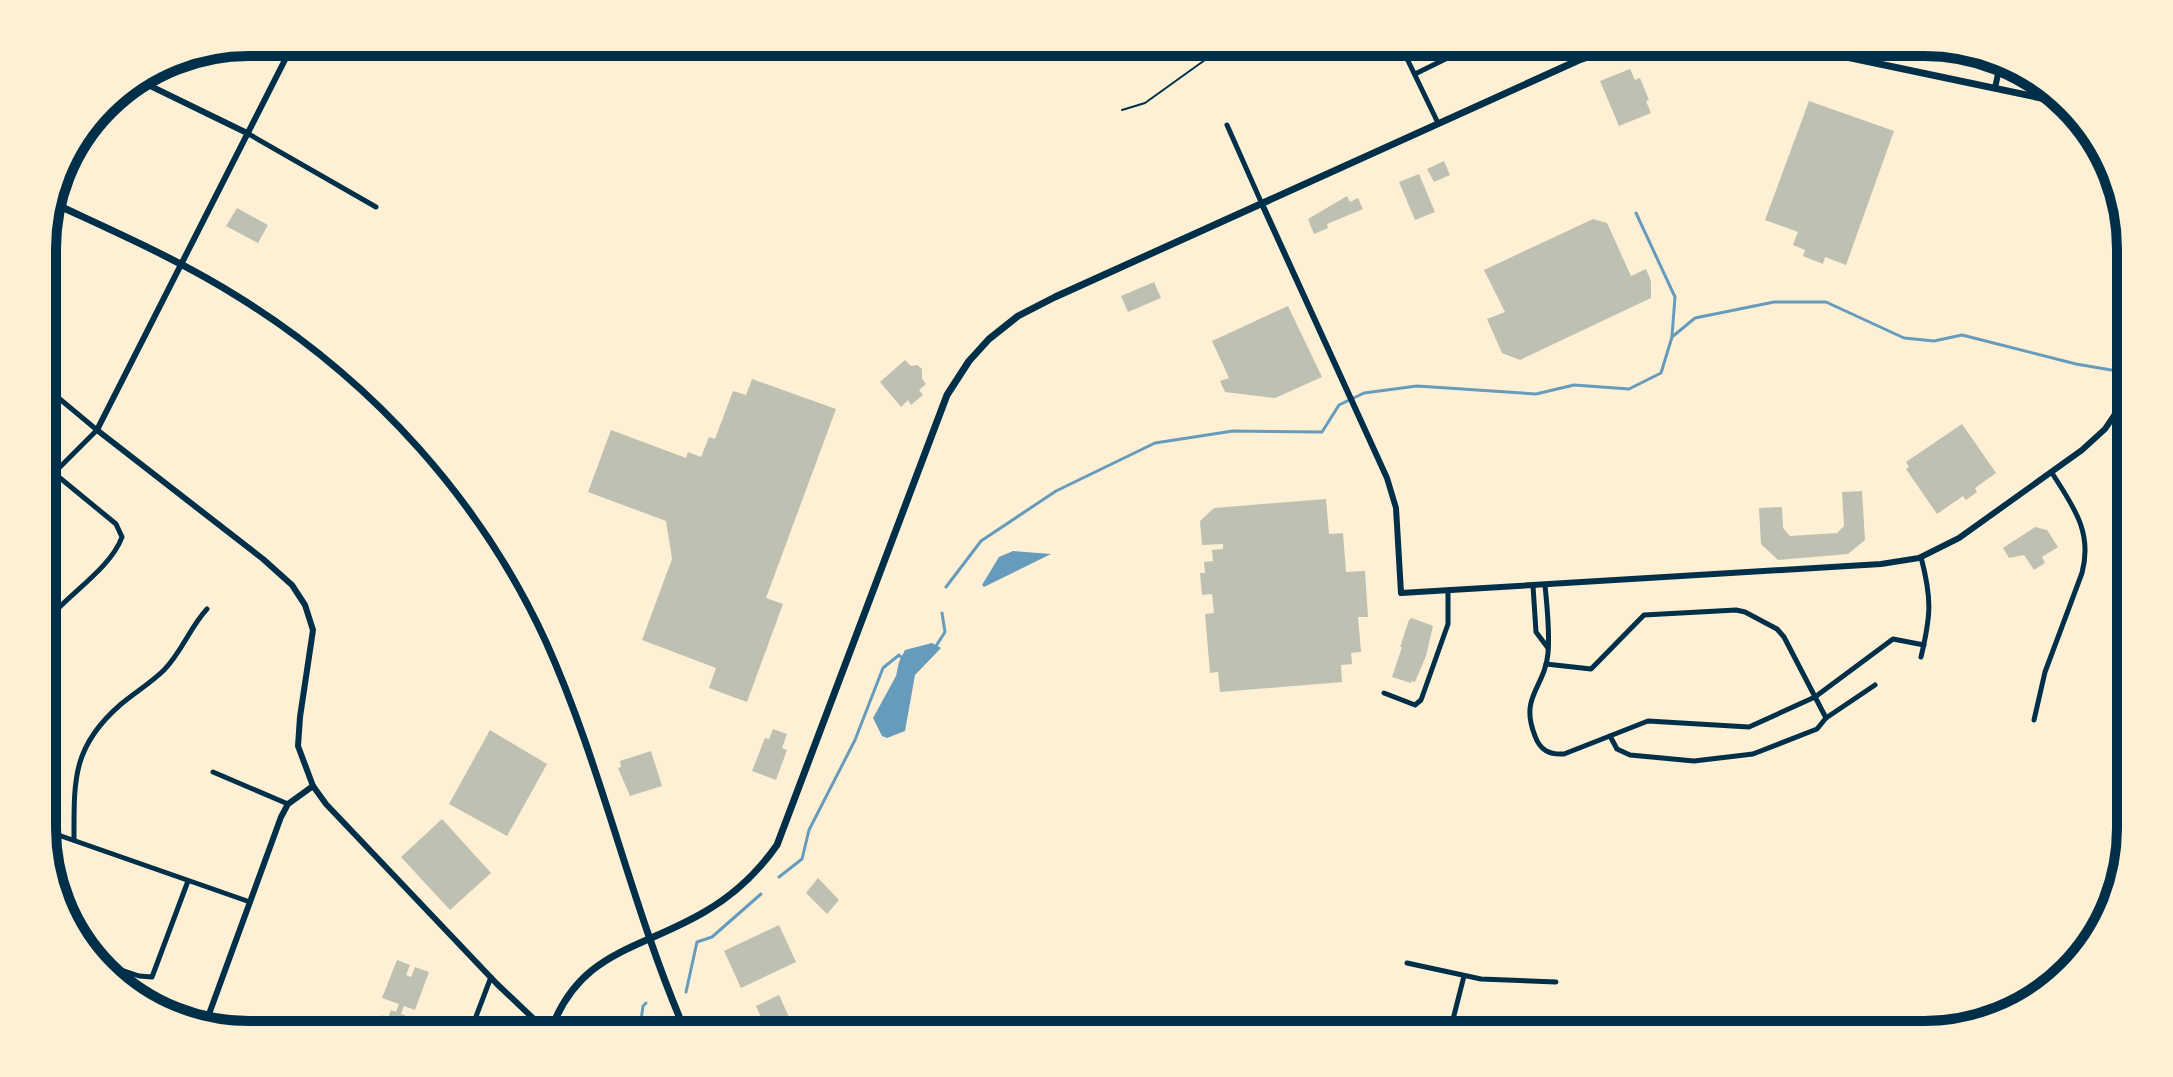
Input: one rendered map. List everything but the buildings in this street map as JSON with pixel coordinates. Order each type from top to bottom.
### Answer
[{"type":"main road","points":[[555,1021],[562,1004],[580,979],[609,957],[705,912],[729,897],[755,874],[777,845],[879,580],[937,416],[947,395],[978,350],[1003,326],[1043,303],[1591,56]]},
{"type":"main road","points":[[1842,56],[2044,98]]},
{"type":"main road","points":[[61,207],[182,264],[262,312],[342,371],[406,433],[459,498],[507,569],[546,642],[581,732],[649,940],[681,1021]]},
{"type":"street","points":[[56,472],[97,430],[287,56]]},
{"type":"street","points":[[1406,56],[1438,123]]},
{"type":"street","points":[[1415,74],[1452,56]]},
{"type":"street","points":[[1995,88],[1999,71]]},
{"type":"street","points":[[148,85],[247,133],[376,207]]},
{"type":"street","points":[[1227,125],[1387,478],[1396,508],[1401,593],[1866,566],[1921,557],[1959,538],[2052,473],[2094,439],[2117,412]]},
{"type":"street","points":[[56,396],[292,585],[305,605],[313,630],[298,746],[313,786],[326,804],[536,1021]]},
{"type":"street","points":[[2034,720],[2045,672],[2082,573],[2085,556],[2082,524],[2052,473]]},
{"type":"street","points":[[56,474],[116,524],[122,537],[117,547],[56,612]]},
{"type":"street","points":[[1921,557],[1930,597],[1929,625],[1921,657]]},
{"type":"street","points":[[1545,585],[1546,664],[1529,708],[1535,735],[1541,747],[1549,753],[1564,754],[1654,721],[1749,727],[1815,697],[1893,639],[1924,645]]},
{"type":"street","points":[[1533,586],[1536,632],[1548,648]]},
{"type":"street","points":[[1384,693],[1415,705],[1421,700],[1448,624],[1448,590]]},
{"type":"street","points":[[74,840],[78,770],[88,740],[118,706],[163,671],[207,609]]},
{"type":"street","points":[[1546,664],[1591,669],[1644,615],[1736,610],[1781,633],[1826,718]]},
{"type":"street","points":[[1610,736],[1617,749],[1624,754],[1694,761],[1753,754],[1817,729],[1826,718],[1875,685]]},
{"type":"street","points":[[213,772],[288,804]]},
{"type":"street","points":[[208,1016],[275,831],[288,804],[313,786]]},
{"type":"street","points":[[56,834],[250,902]]},
{"type":"street","points":[[118,969],[152,977],[188,881]]},
{"type":"street","points":[[1407,963],[1464,976],[1556,982]]},
{"type":"street","points":[[1453,1021],[1464,976]]},
{"type":"street","points":[[474,1021],[491,977]]},
{"type":"lane","points":[[1122,110],[1145,103],[1210,56]]},
{"type":"water","points":[[1013,551],[1051,554],[984,587],[982,585],[999,557]]},
{"type":"water","points":[[932,643],[941,648],[915,675],[905,731],[887,738],[882,736],[873,718],[896,676],[905,650]]},
{"type":"waterway","points":[[1636,213],[1675,297],[1672,336]]},
{"type":"waterway","points":[[946,587],[981,541],[1056,491],[1155,443],[1233,431],[1322,432],[1339,405],[1364,393],[1417,386],[1536,394],[1574,385],[1629,389],[1661,373],[1672,337],[1695,318],[1774,302],[1826,302],[1904,338],[1934,341],[1962,335],[2076,364],[2117,371]]},
{"type":"waterway","points":[[936,646],[945,632],[942,613]]},
{"type":"waterway","points":[[779,877],[802,859],[809,830],[855,740],[883,668],[899,655],[902,658]]},
{"type":"waterway","points":[[686,992],[697,942],[712,937],[761,894]]},
{"type":"waterway","points":[[641,1021],[646,1003]]}]
